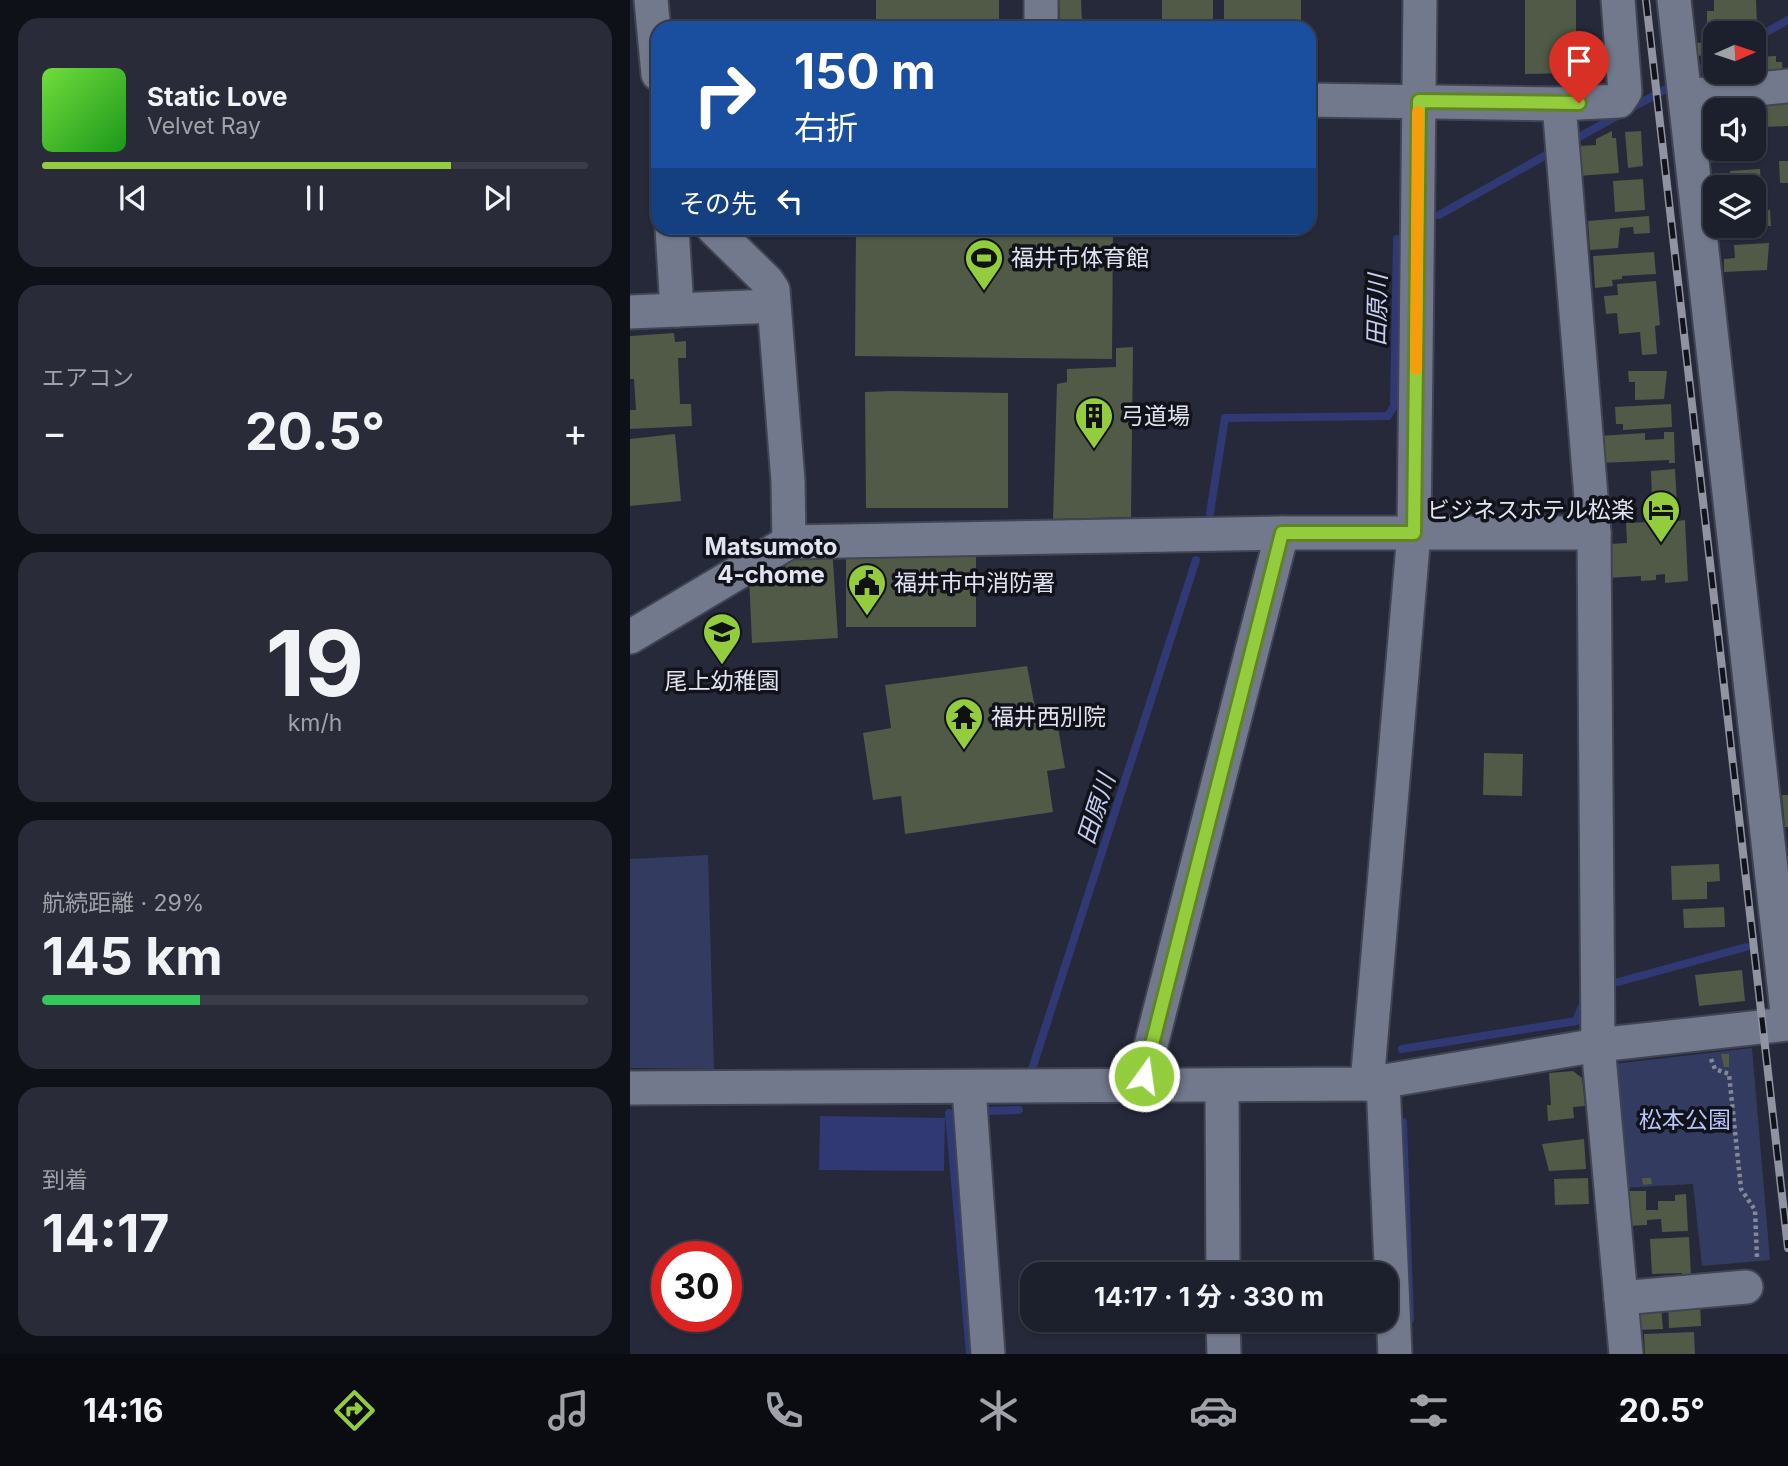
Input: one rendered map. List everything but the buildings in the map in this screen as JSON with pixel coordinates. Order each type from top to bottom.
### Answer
[{"type":"street","points":[[651,0],[653,21]]},
{"type":"street","points":[[1041,0],[1041,21]]},
{"type":"street","points":[[1395,1354],[1375,1083],[1414,533],[1420,0]]},
{"type":"street","points":[[1316,100],[1419,101],[1560,136],[1619,100],[1625,92],[1618,0]]},
{"type":"street","points":[[630,1088],[1140,1088],[1375,1083],[1598,1045],[1788,1022],[1674,0]]},
{"type":"street","points":[[1684,86],[1788,86]]},
{"type":"street","points":[[1560,136],[1594,533],[1598,1045],[1626,1354]]},
{"type":"street","points":[[672,235],[677,310]]},
{"type":"street","points":[[720,235],[771,285],[788,481],[789,542]]},
{"type":"street","points":[[630,313],[773,306]]},
{"type":"street","points":[[630,637],[789,542],[1282,533],[1594,533]]},
{"type":"street","points":[[1140,1088],[1282,533]]},
{"type":"street","points":[[1222,1087],[1223,1262]]},
{"type":"street","points":[[968,1089],[988,1354]]},
{"type":"street","points":[[1620,1298],[1751,1272]]},
{"type":"street","points":[[1223,1332],[1224,1354]]},
{"type":"path","points":[[1711,1048],[1711,1063],[1715,1069],[1729,1074],[1741,1189],[1755,1210],[1751,1272]]},
{"type":"green space","points":[[708,855],[714,1069],[630,1068],[630,859]]},
{"type":"green space","name":"松本公園","points":[[1752,1048],[1770,1260],[1702,1266],[1693,1184],[1620,1188],[1613,1064]]},
{"type":"shaded area","points":[[820,1116],[945,1118],[944,1171],[819,1170]]},
{"type":"waterway","name":"田原川","points":[[1766,32],[1788,20]]},
{"type":"waterway","name":"田原川","points":[[1692,74],[1703,68]]},
{"type":"waterway","name":"田原川","points":[[1570,142],[1675,84]]},
{"type":"waterway","name":"田原川","points":[[1439,215],[1555,150]]},
{"type":"waterway","name":"田原川","points":[[1210,513],[1225,418],[1388,416],[1394,406],[1397,239]]},
{"type":"waterway","name":"田原川","points":[[1032,1069],[1196,560]]},
{"type":"waterway","points":[[1618,982],[1746,947]]},
{"type":"waterway","points":[[1402,1049],[1576,1021],[1585,999]]},
{"type":"waterway","name":"田原川","points":[[988,1111],[1019,1110]]},
{"type":"waterway","name":"田原川","points":[[949,1113],[970,1354]]},
{"type":"waterway","points":[[1403,1122],[1410,1319]]},
{"type":"railway","points":[[1646,0],[1788,1248]]},
{"type":"slow traffic","points":[[1416,369],[1418,112]]},
{"type":"place","name":"福井市体育館","points":[[984,292]]},
{"type":"place","name":"弓道場","points":[[1094,450]]},
{"type":"place","name":"ビジネスホテル松楽","points":[[1661,544]]},
{"type":"place","name":"福井市中消防署","points":[[867,617]]},
{"type":"place","name":"尾上幼稚園","points":[[722,666]]},
{"type":"place","name":"福井西別院","points":[[964,751]]},
{"type":"district","name":"Matsumoto 4-chome","points":[[771,560]]},
{"type":"route","points":[[1144,1076],[1282,533],[1414,533],[1419,101],[1579,103]]}]
